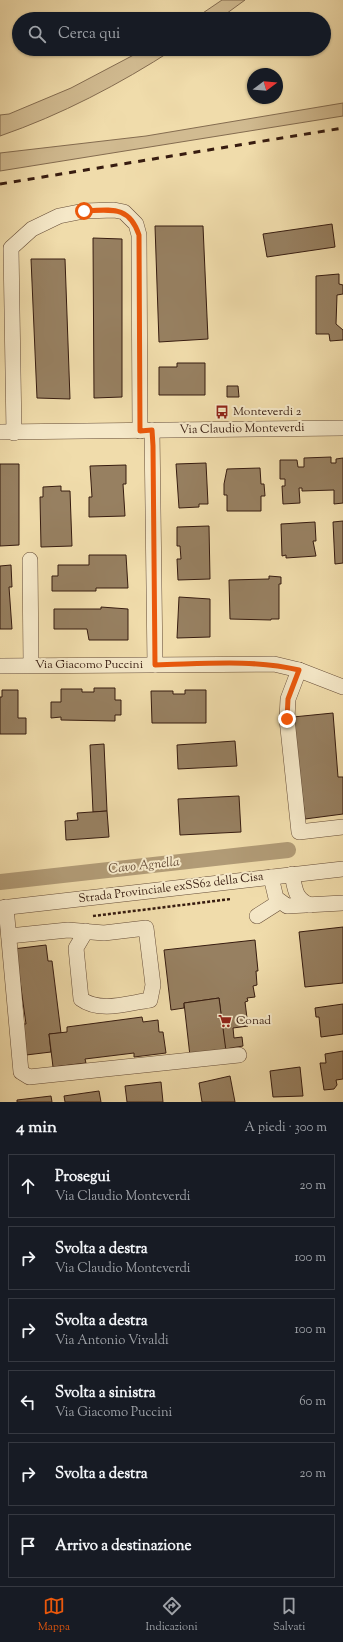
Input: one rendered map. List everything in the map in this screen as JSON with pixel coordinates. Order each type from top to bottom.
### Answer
[{"type":"street","name":"Via Claudio Monteverdi","points":[[146,430],[139,235],[136,224],[124,212],[114,210],[84,211],[59,216],[32,229],[11,248],[7,432],[343,428]]},
{"type":"street","points":[[146,430],[155,665]]},
{"type":"street","points":[[30,560],[31,665]]},
{"type":"street","name":"Via Giacomo Puccini","points":[[0,666],[274,664],[299,670],[343,687]]},
{"type":"street","points":[[299,670],[288,699],[287,719],[298,832],[343,828]]},
{"type":"street","name":"Strada Provinciale exSS62 della Cisa","points":[[3,908],[343,868]]},
{"type":"street","points":[[292,874],[297,896],[302,902],[310,905]]},
{"type":"street","points":[[271,877],[274,894],[279,902],[287,906],[343,903]]},
{"type":"street","points":[[257,916],[279,902]]},
{"type":"street","points":[[3,908],[9,936],[21,1072],[30,1077],[239,1055]]},
{"type":"street","points":[[9,936],[68,930],[86,924],[104,933],[146,928],[153,985],[150,1000],[107,1006],[88,1004],[81,999],[76,948],[86,924]]},
{"type":"path","points":[[86,924],[235,898]]},
{"type":"shaded area","points":[[222,0],[245,0],[229,12],[204,12]]},
{"type":"shaded area","points":[[132,56],[163,56],[90,98],[23,128],[0,136],[0,115],[9,114],[71,88]]},
{"type":"shaded area","points":[[343,103],[343,116],[0,171],[0,153],[146,136]]},
{"type":"building","points":[[332,224],[335,247],[267,257],[263,234]]},
{"type":"building","points":[[155,226],[203,226],[208,339],[159,342]]},
{"type":"building","points":[[93,238],[122,239],[122,397],[94,398]]},
{"type":"building","points":[[31,259],[65,259],[70,399],[37,398]]},
{"type":"building","points":[[339,274],[339,284],[343,285],[343,294],[337,295],[336,324],[343,330],[343,340],[330,341],[329,334],[316,334],[316,276]]},
{"type":"building","points":[[177,363],[205,363],[205,395],[159,395],[159,367],[177,367]]},
{"type":"building","points":[[227,386],[238,386],[239,397],[227,397]]},
{"type":"building","points":[[331,457],[331,463],[336,463],[336,459],[343,458],[343,503],[334,504],[334,490],[302,491],[302,488],[299,488],[300,503],[283,504],[282,486],[285,486],[285,479],[280,479],[280,460],[297,460],[298,467],[304,467],[304,458]]},
{"type":"building","points":[[206,463],[208,504],[199,504],[199,507],[179,508],[176,464]]},
{"type":"building","points":[[0,464],[19,464],[19,545],[0,546]]},
{"type":"building","points":[[126,465],[126,484],[123,484],[125,516],[89,517],[89,497],[92,497],[90,466]]},
{"type":"building","points":[[260,468],[261,484],[264,484],[265,496],[261,496],[261,511],[227,511],[227,495],[224,495],[224,484],[227,469]]},
{"type":"building","points":[[61,486],[61,491],[70,491],[72,546],[41,547],[40,497],[43,497],[43,487]]},
{"type":"building","points":[[343,521],[343,563],[335,564],[333,522]]},
{"type":"building","points":[[315,522],[316,541],[313,541],[316,556],[286,558],[286,555],[282,556],[281,524]]},
{"type":"building","points":[[209,526],[210,579],[178,580],[177,559],[181,559],[180,546],[177,546],[177,527]]},
{"type":"building","points":[[89,555],[126,555],[128,588],[96,588],[96,591],[52,591],[52,576],[58,576],[58,565],[89,565]]},
{"type":"building","points":[[11,565],[12,587],[9,587],[12,629],[0,629],[0,566]]},
{"type":"building","points":[[269,576],[281,577],[281,584],[279,584],[279,619],[230,619],[229,580],[269,579]]},
{"type":"building","points":[[179,597],[210,599],[210,637],[177,638]]},
{"type":"building","points":[[101,607],[128,609],[128,640],[89,640],[87,629],[54,629],[54,609],[101,609]]},
{"type":"building","points":[[94,688],[115,688],[115,700],[121,700],[121,715],[115,715],[115,721],[61,720],[61,717],[51,718],[51,702],[61,702],[61,689],[82,689],[82,692],[94,692]]},
{"type":"building","points":[[2,690],[18,690],[18,718],[26,718],[26,734],[0,734],[0,697],[2,697]]},
{"type":"building","points":[[185,690],[206,690],[206,723],[152,723],[151,691],[173,691],[173,694],[185,694]]},
{"type":"building","points":[[333,713],[338,777],[343,777],[343,814],[305,819],[293,717]]},
{"type":"building","points":[[235,741],[237,766],[178,769],[177,745]]},
{"type":"building","points":[[104,744],[107,811],[93,812],[90,745]]},
{"type":"building","points":[[239,796],[241,832],[180,835],[178,799]]},
{"type":"building","points":[[107,811],[109,837],[66,840],[65,821],[78,820],[77,813]]},
{"type":"building","points":[[343,927],[343,983],[305,987],[299,932]]},
{"type":"building","points":[[255,940],[258,971],[256,971],[257,985],[253,986],[255,997],[247,998],[248,1001],[245,1002],[248,1026],[233,1028],[234,1038],[242,1037],[243,1046],[225,1049],[219,998],[184,1003],[184,1008],[171,1010],[164,950]]},
{"type":"building","points":[[46,945],[48,961],[52,961],[61,1033],[49,1034],[51,1052],[26,1055],[22,1024],[26,1024],[19,974],[13,949]]},
{"type":"building","points":[[219,998],[226,1051],[190,1056],[184,1003]]},
{"type":"building","points":[[343,1004],[343,1034],[321,1037],[319,1017],[316,1017],[315,1008]]},
{"type":"building","points":[[142,1017],[143,1022],[158,1020],[159,1032],[163,1032],[166,1053],[134,1057],[134,1053],[85,1059],[86,1063],[53,1067],[49,1034],[67,1032],[67,1027]]},
{"type":"building","points":[[343,1051],[343,1079],[336,1080],[337,1085],[334,1089],[324,1090],[320,1063],[326,1063],[325,1054]]},
{"type":"building","points":[[300,1067],[303,1096],[273,1097],[270,1071]]},
{"type":"building","points":[[230,1076],[235,1102],[202,1102],[199,1083]]},
{"type":"building","points":[[161,1082],[163,1102],[127,1102],[125,1086]]},
{"type":"building","points":[[99,1091],[101,1102],[65,1102],[64,1096]]},
{"type":"building","points":[[51,1096],[52,1102],[17,1102],[17,1100]]},
{"type":"waterway","name":"Cavo Agnella","points":[[0,882],[288,850]]},
{"type":"railway","points":[[0,184],[343,128]]},
{"type":"place","name":"Monteverdi 2","points":[[222,412]]},
{"type":"place","name":"Conad","points":[[225,1021]]},
{"type":"route","points":[[84,211],[114,210],[124,212],[136,224],[139,235],[140,431],[152,430],[155,665],[257,663],[274,664],[299,670],[288,699],[287,719]]}]
